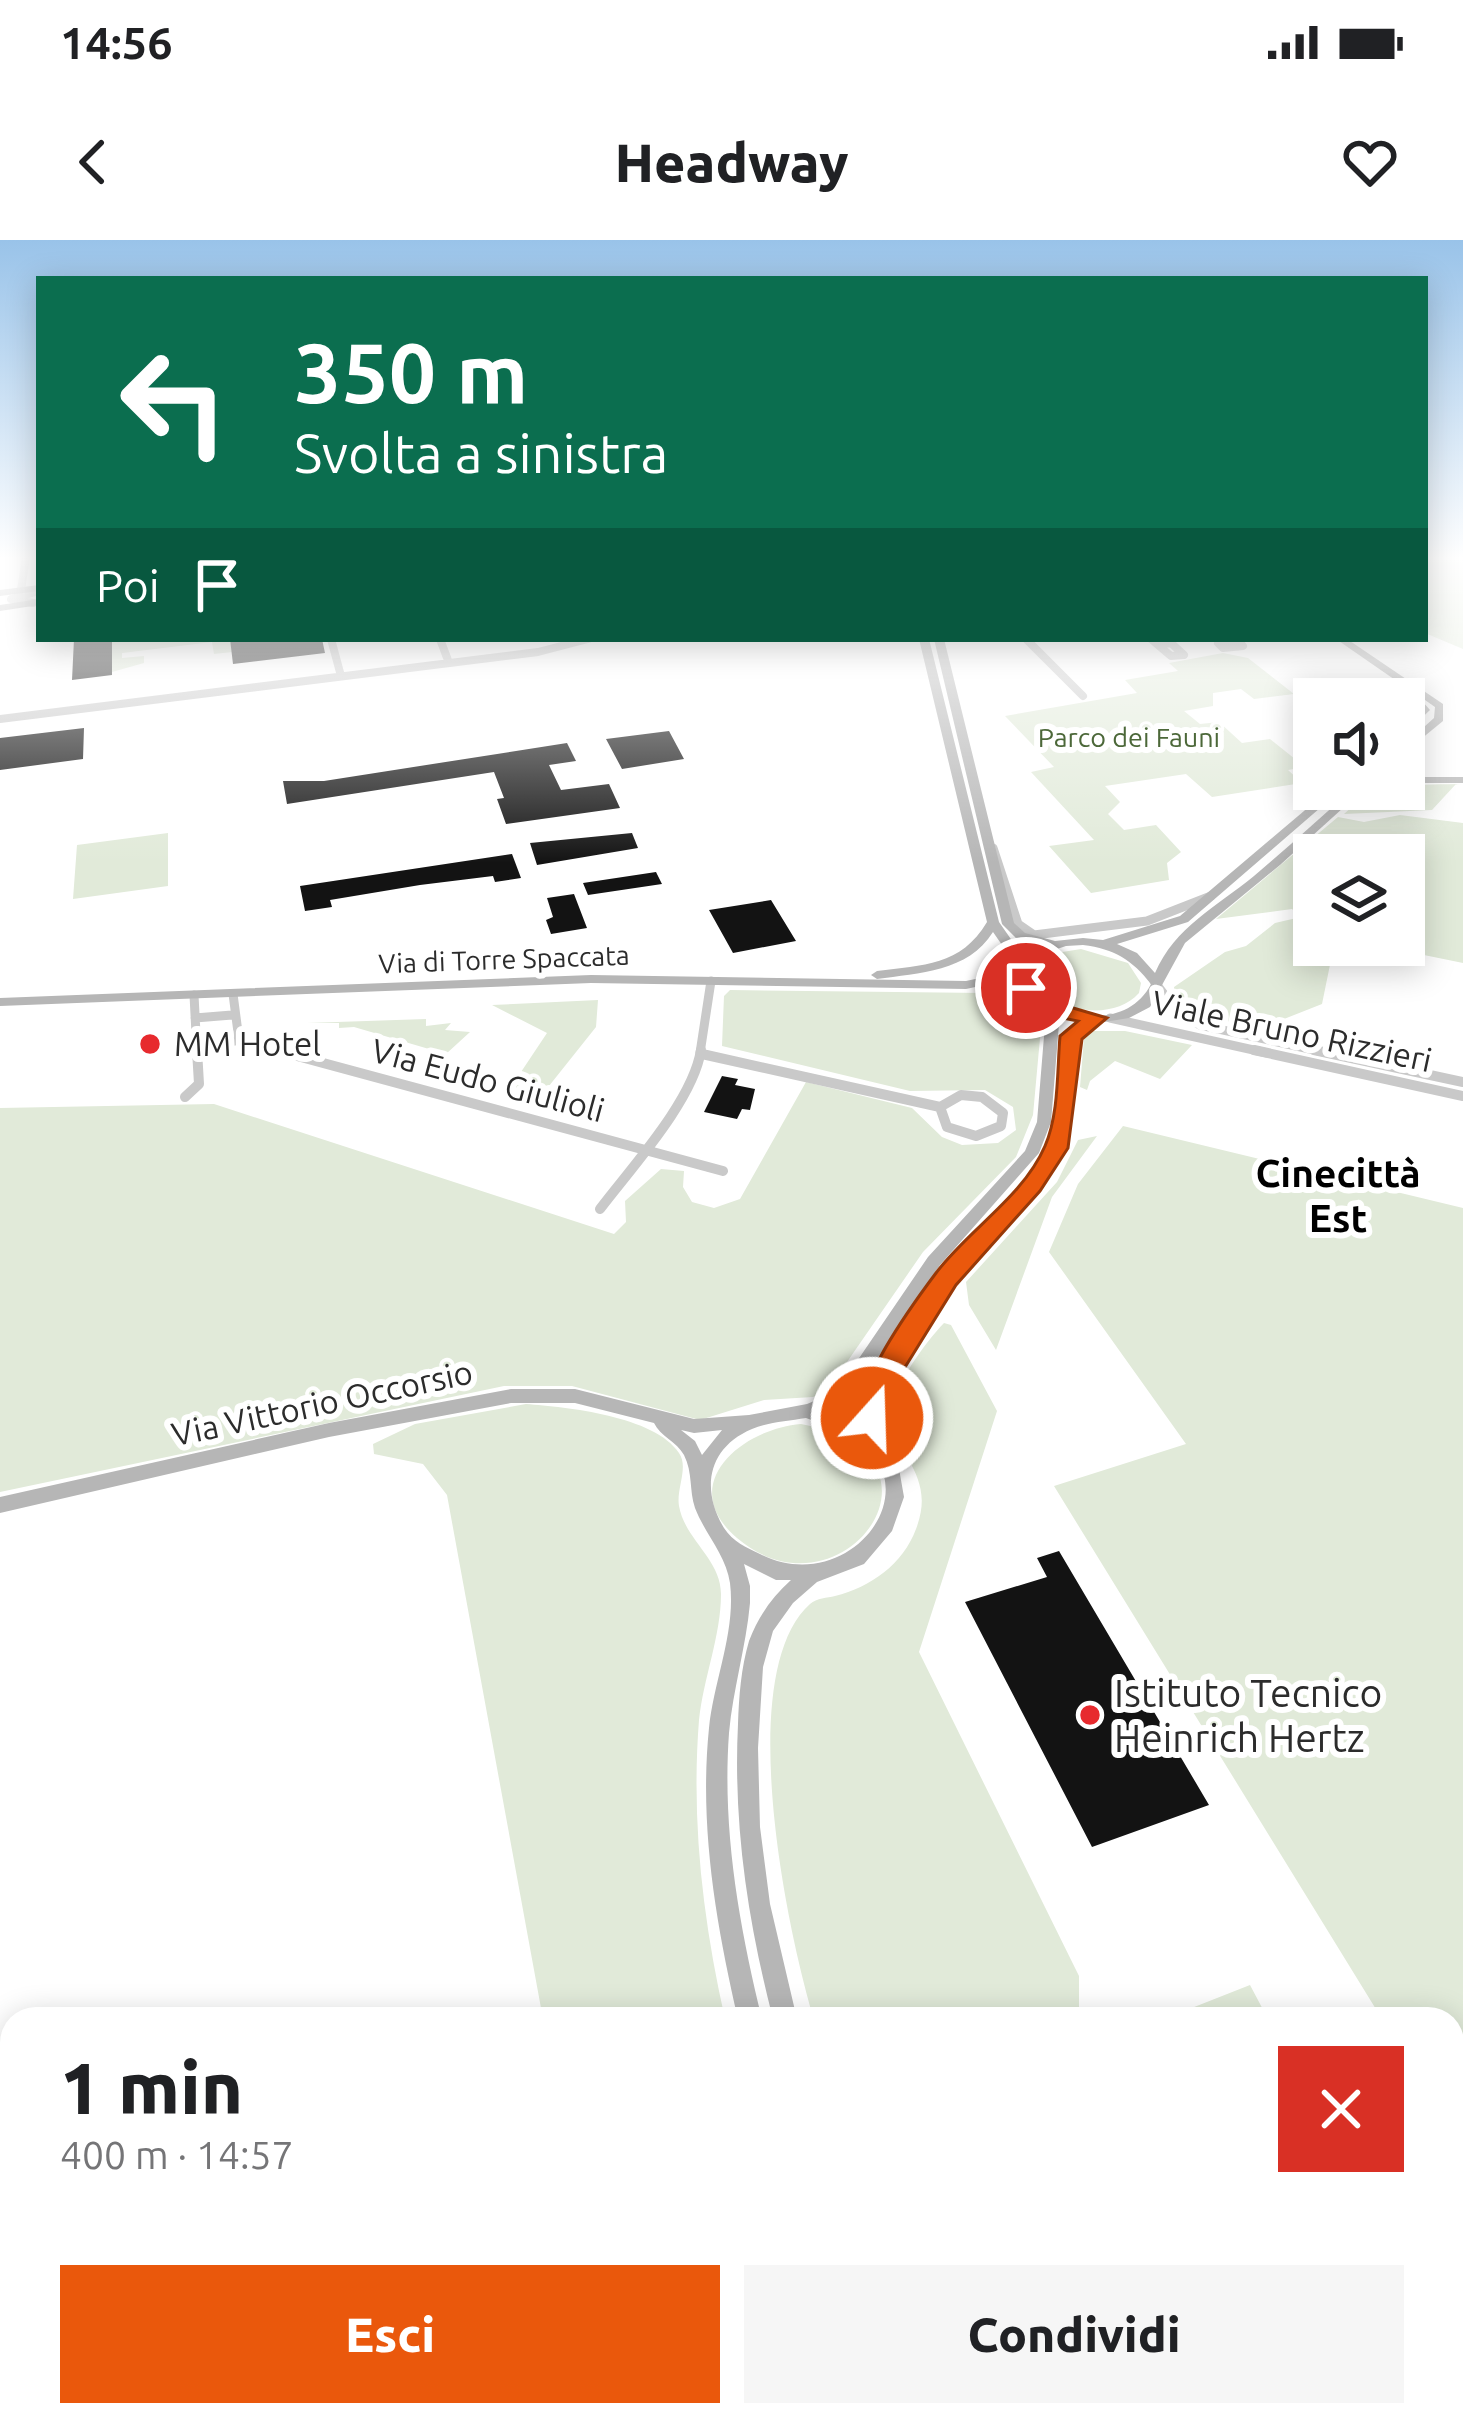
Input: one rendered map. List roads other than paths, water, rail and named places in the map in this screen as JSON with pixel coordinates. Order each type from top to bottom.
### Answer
[{"type":"street","points":[[336,659],[341,676]]},
{"type":"street","points":[[448,659],[449,663]]},
{"type":"street","points":[[0,719],[480,659]]},
{"type":"street","points":[[701,1477],[724,1438],[756,1418],[824,1408],[846,1393],[934,1261],[1032,1153],[1041,1135],[1052,1024],[1042,1003],[1026,988],[1021,969],[993,922],[929,659]]},
{"type":"street","points":[[944,659],[993,848],[1024,932],[1044,936],[1123,932],[1176,924],[1312,810]]},
{"type":"street","points":[[1046,659],[1083,696]]},
{"type":"street","points":[[1355,659],[1384,678]]},
{"type":"street","points":[[1371,659],[1399,678]]},
{"type":"street","points":[[1425,695],[1441,706],[1442,715],[1425,733]]},
{"type":"street","points":[[1425,781],[1463,780]]},
{"type":"street","points":[[782,2007],[756,1896],[748,1818],[747,1738],[762,1633],[789,1592],[814,1573],[860,1556],[890,1524],[895,1482],[876,1446],[875,1392],[947,1278],[1050,1161],[1064,1114],[1071,1036],[1103,1018],[1144,1006],[1179,941],[1335,810]]},
{"type":"street","points":[[993,848],[1009,926],[1025,937],[1103,944],[1138,960],[1154,981]]},
{"type":"street","points":[[1103,944],[1212,896]]},
{"type":"street","points":[[1199,907],[1216,913]]},
{"type":"street","points":[[823,982],[962,960],[981,946],[993,922]]},
{"type":"street","name":"Via di Torre Spaccata","points":[[0,1008],[43,1001],[591,979],[966,985],[1003,980],[1021,969],[1034,952],[1057,943]]},
{"type":"street","points":[[600,1209],[645,1150],[702,1054],[711,980]]},
{"type":"street","name":"Viale Bruno Rizzieri","points":[[1154,981],[1177,1012],[1194,1023],[1463,1082]]},
{"type":"street","name":"Via di Torre Spaccata","points":[[966,985],[1103,1018]]},
{"type":"street","points":[[197,1048],[239,1040],[232,1015],[233,994]]},
{"type":"street","points":[[185,1097],[199,1087],[194,995]]},
{"type":"street","points":[[195,1018],[232,1015]]},
{"type":"street","name":"Viale Bruno Rizzieri","points":[[1103,1018],[1463,1096]]},
{"type":"street","name":"Via Eudo Giulioli","points":[[239,1040],[723,1171]]},
{"type":"street","points":[[702,1054],[940,1107],[961,1095],[982,1097],[998,1106],[1004,1120],[986,1135],[965,1135],[941,1121],[940,1107]]},
{"type":"street","name":"Via Vittorio Occorsio","points":[[0,1505],[343,1427],[511,1396],[575,1396],[694,1426],[756,1418]]},
{"type":"street","points":[[805,1412],[841,1421],[876,1446]]},
{"type":"street","points":[[656,1420],[686,1442],[701,1477],[704,1511],[738,1574],[740,1591],[720,1721],[716,1802],[726,1906],[748,2007]]},
{"type":"street","points":[[723,1542],[767,1569],[814,1573]]},
{"type":"place","name":"MM Hotel","points":[[150,1044]]},
{"type":"place","name":"Istituto Tecnico Heinrich Hertz","points":[[1090,1715]]},
{"type":"district","name":"Cinecittà Est","points":[[1338,1196]]},
{"type":"park label","name":"Parco dei Fauni","points":[[1129,738]]}]
